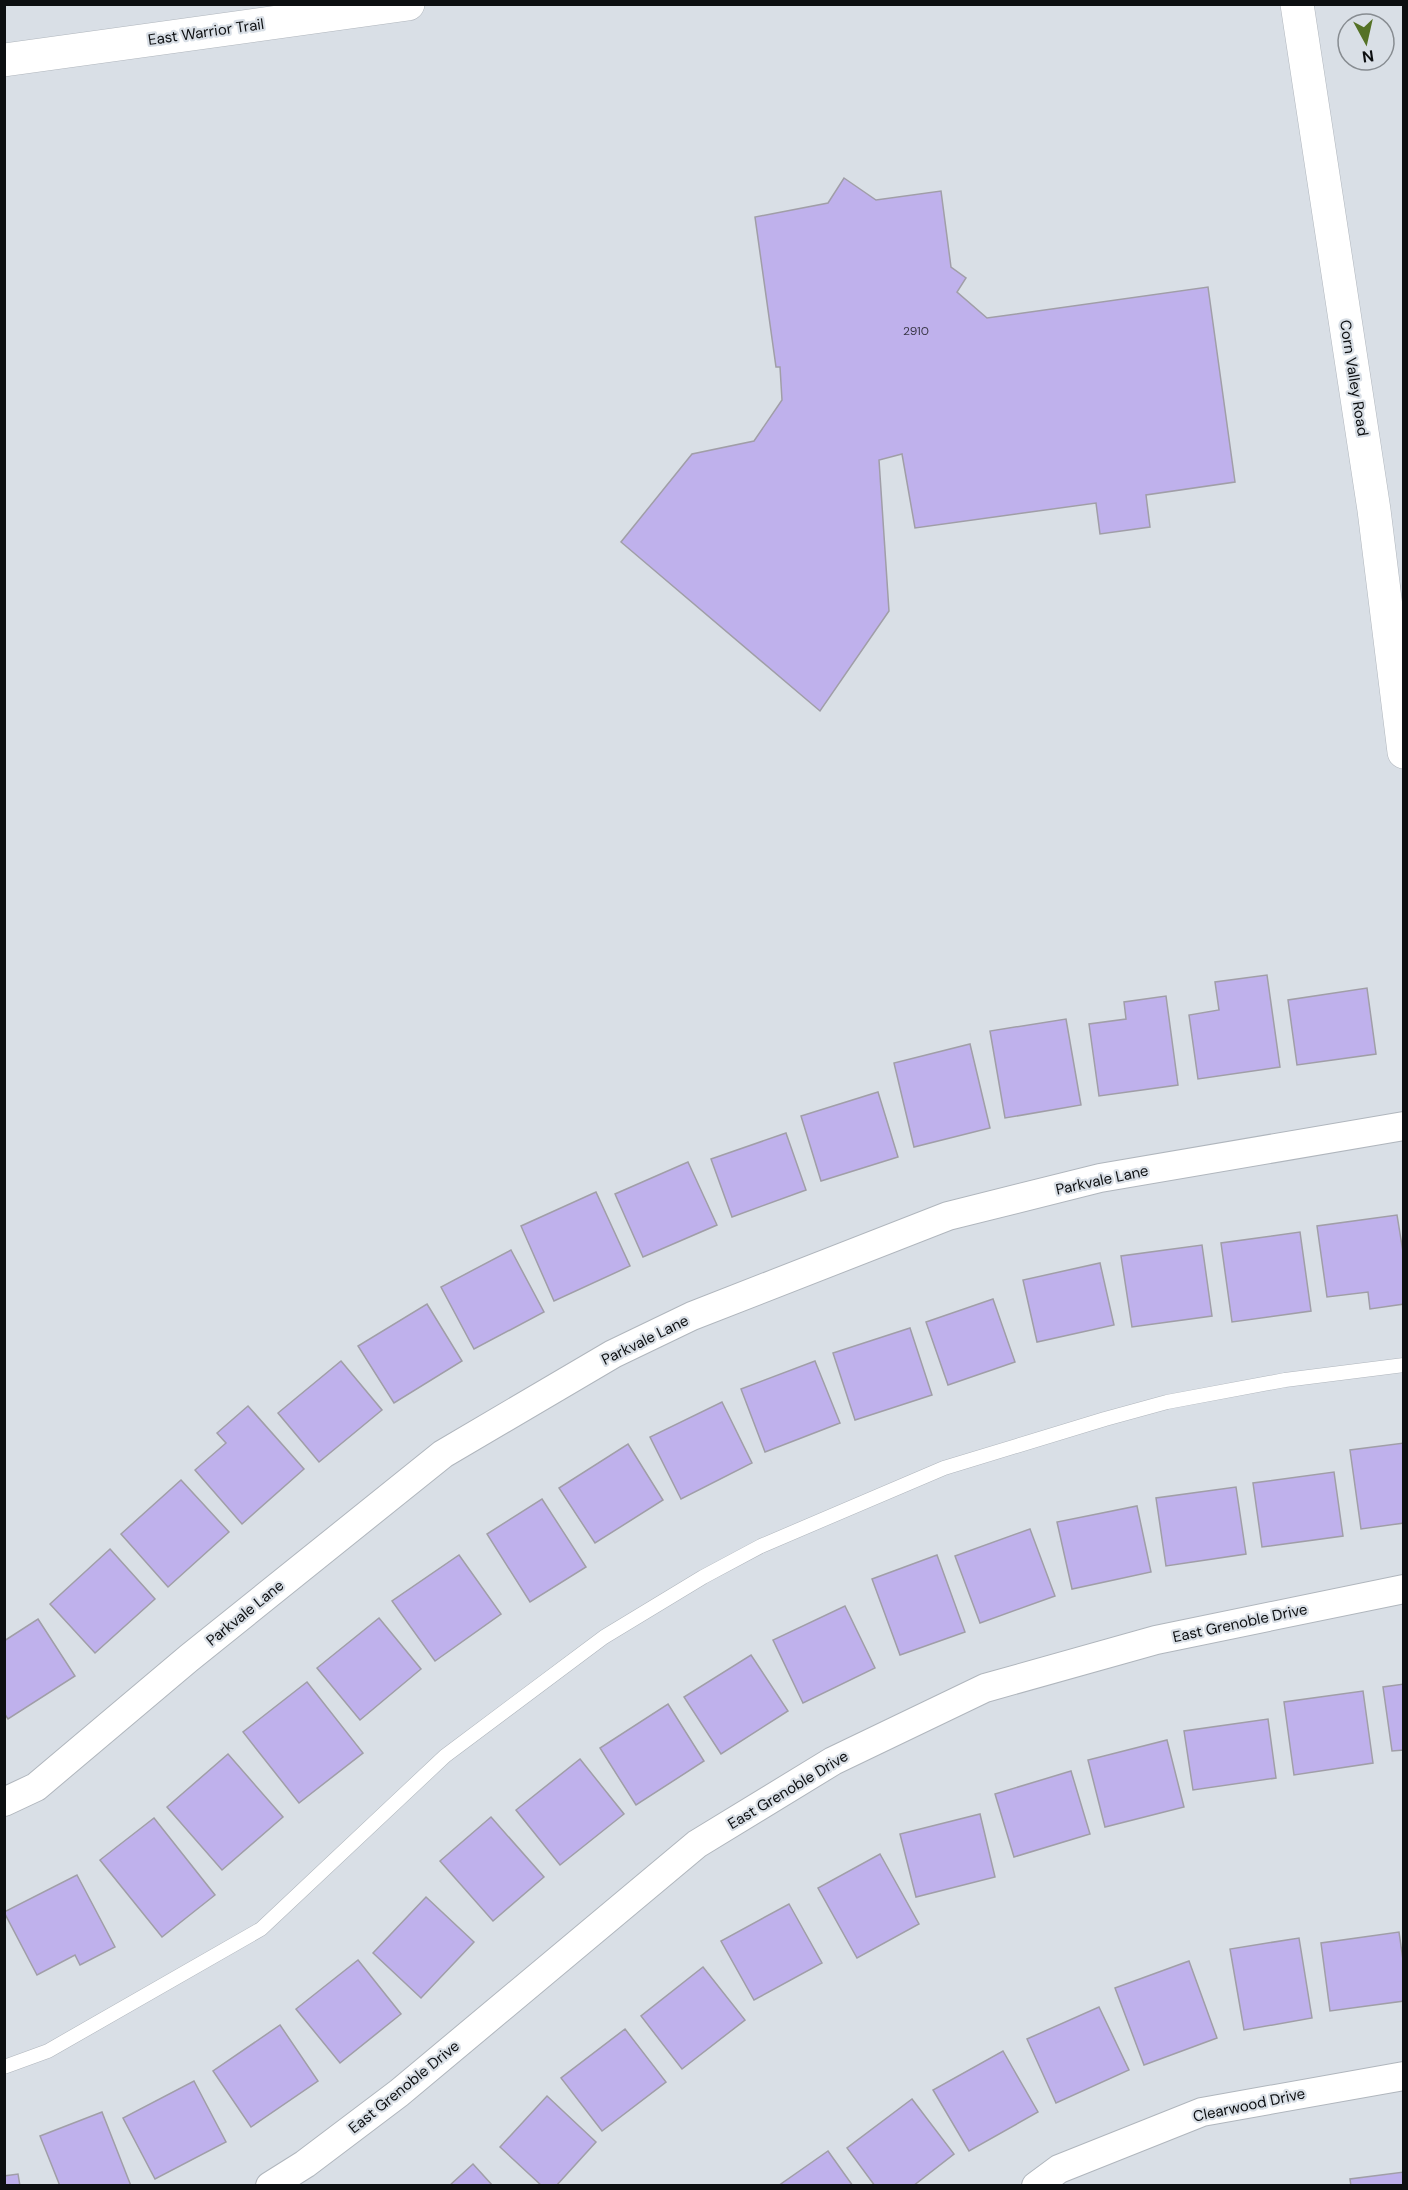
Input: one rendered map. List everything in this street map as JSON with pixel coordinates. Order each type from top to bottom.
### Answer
[{"type":"main road","name":"East Warrior Trail","points":[[4,60],[408,4]]},
{"type":"main road","name":"Corn Valley Road","points":[[1297,4],[1374,510],[1404,752]]},
{"type":"street","name":"Parkvale Lane","points":[[4,1802],[36,1787],[189,1658],[443,1454],[613,1354],[692,1316],[948,1216],[1101,1178],[1404,1126]]},
{"type":"street","name":"East Grenoble Drive","points":[[270,2186],[305,2164],[399,2093],[698,1844],[833,1761],[985,1688],[1156,1641],[1404,1588]]},
{"type":"street","name":"Clearwood Drive","points":[[1036,2186],[1059,2169],[1202,2112],[1404,2076]]},
{"type":"lane","points":[[4,2067],[48,2051],[261,1929],[445,1756],[603,1637],[703,1577],[761,1546],[944,1468],[1105,1419],[1167,1402],[1285,1380],[1404,1365]]},
{"type":"building","points":[[844,178],[876,200],[941,191],[951,267],[966,278],[957,292],[987,318],[1208,287],[1235,482],[1146,495],[1150,527],[1100,534],[1096,503],[915,528],[902,454],[879,460],[889,611],[820,711],[621,542],[692,454],[754,441],[782,400],[780,367],[776,367],[755,217],[828,203]]},
{"type":"building","points":[[1267,975],[1280,1067],[1198,1079],[1189,1015],[1219,1010],[1215,982]]},
{"type":"building","points":[[1367,988],[1376,1054],[1297,1065],[1288,1000]]},
{"type":"building","points":[[1166,996],[1178,1085],[1099,1096],[1089,1024],[1126,1019],[1124,1002]]},
{"type":"building","points":[[1066,1019],[1081,1105],[1005,1118],[990,1031]]},
{"type":"building","points":[[970,1044],[990,1128],[914,1147],[894,1063]]},
{"type":"building","points":[[878,1092],[898,1157],[821,1181],[801,1116]]},
{"type":"building","points":[[786,1133],[806,1190],[732,1217],[711,1159]]},
{"type":"building","points":[[688,1162],[717,1225],[643,1257],[615,1194]]},
{"type":"building","points":[[596,1192],[630,1266],[554,1301],[521,1226]]},
{"type":"building","points":[[1397,1215],[1404,1258],[1404,1304],[1370,1309],[1368,1292],[1327,1297],[1317,1226]]},
{"type":"building","points":[[1300,1232],[1311,1311],[1232,1322],[1221,1243]]},
{"type":"building","points":[[1202,1245],[1212,1316],[1132,1327],[1121,1256]]},
{"type":"building","points":[[511,1250],[544,1312],[474,1349],[441,1287]]},
{"type":"building","points":[[1100,1263],[1114,1325],[1037,1342],[1023,1280]]},
{"type":"building","points":[[993,1299],[1015,1362],[948,1385],[926,1322]]},
{"type":"building","points":[[427,1304],[462,1361],[394,1403],[358,1346]]},
{"type":"building","points":[[910,1328],[932,1395],[855,1420],[833,1353]]},
{"type":"building","points":[[341,1361],[382,1410],[319,1462],[278,1413]]},
{"type":"building","points":[[815,1361],[840,1423],[765,1452],[741,1389]]},
{"type":"building","points":[[722,1402],[752,1463],[681,1499],[650,1437]]},
{"type":"building","points":[[248,1406],[304,1469],[242,1524],[195,1470],[226,1443],[217,1433]]},
{"type":"building","points":[[1404,1443],[1404,1523],[1361,1529],[1350,1450]]},
{"type":"building","points":[[628,1444],[663,1500],[595,1543],[559,1488]]},
{"type":"building","points":[[1334,1472],[1343,1536],[1262,1547],[1253,1483]]},
{"type":"building","points":[[181,1480],[229,1532],[168,1587],[121,1534]]},
{"type":"building","points":[[1236,1487],[1246,1554],[1166,1566],[1156,1498]]},
{"type":"building","points":[[542,1499],[586,1567],[530,1602],[487,1534]]},
{"type":"building","points":[[1137,1506],[1151,1572],[1072,1589],[1057,1522]]},
{"type":"building","points":[[1030,1529],[1055,1596],[980,1623],[955,1556]]},
{"type":"building","points":[[110,1549],[155,1599],[95,1653],[50,1604]]},
{"type":"building","points":[[459,1555],[501,1614],[435,1661],[392,1601]]},
{"type":"building","points":[[937,1555],[965,1632],[900,1655],[872,1579]]},
{"type":"building","points":[[845,1606],[875,1668],[803,1703],[773,1640]]},
{"type":"building","points":[[379,1618],[421,1669],[360,1720],[317,1668]]},
{"type":"building","points":[[38,1619],[75,1676],[8,1719],[4,1713],[4,1641]]},
{"type":"building","points":[[751,1655],[788,1711],[721,1754],[684,1697]]},
{"type":"building","points":[[307,1682],[363,1753],[299,1803],[243,1732]]},
{"type":"building","points":[[1404,1684],[1404,1750],[1392,1751],[1383,1687]]},
{"type":"building","points":[[1363,1691],[1373,1763],[1294,1775],[1284,1702]]},
{"type":"building","points":[[668,1704],[704,1761],[636,1805],[600,1748]]},
{"type":"building","points":[[1268,1719],[1276,1778],[1193,1790],[1184,1731]]},
{"type":"building","points":[[1167,1740],[1184,1807],[1105,1827],[1088,1760]]},
{"type":"building","points":[[228,1754],[283,1817],[222,1870],[167,1807]]},
{"type":"building","points":[[580,1759],[624,1814],[560,1865],[516,1810]]},
{"type":"building","points":[[1071,1771],[1090,1834],[1014,1857],[995,1794]]},
{"type":"building","points":[[980,1814],[995,1877],[916,1897],[900,1834]]},
{"type":"building","points":[[491,1817],[544,1877],[493,1921],[440,1861]]},
{"type":"building","points":[[154,1818],[215,1895],[162,1937],[100,1860]]},
{"type":"building","points":[[880,1854],[919,1924],[857,1958],[818,1888]]},
{"type":"building","points":[[77,1875],[115,1947],[80,1965],[75,1955],[37,1975],[4,1912]]},
{"type":"building","points":[[426,1897],[474,1942],[421,1998],[373,1953]]},
{"type":"building","points":[[789,1904],[822,1963],[754,2000],[721,1941]]},
{"type":"building","points":[[1399,1932],[1404,1967],[1404,2001],[1330,2011],[1321,1943]]},
{"type":"building","points":[[1299,1938],[1312,2018],[1244,2030],[1230,1949]]},
{"type":"building","points":[[358,1960],[401,2014],[340,2063],[296,2009]]},
{"type":"building","points":[[1189,1961],[1217,2038],[1144,2065],[1115,1988]]},
{"type":"building","points":[[703,1967],[745,2020],[682,2069],[641,2016]]},
{"type":"building","points":[[1099,2007],[1129,2070],[1056,2103],[1027,2039]]},
{"type":"building","points":[[280,2025],[318,2081],[251,2127],[213,2071]]},
{"type":"building","points":[[625,2029],[666,2082],[602,2131],[561,2078]]},
{"type":"building","points":[[1003,2051],[1038,2112],[969,2151],[933,2090]]},
{"type":"building","points":[[194,2081],[226,2142],[155,2179],[123,2118]]},
{"type":"building","points":[[547,2096],[596,2142],[556,2186],[542,2186],[500,2147]]},
{"type":"building","points":[[912,2099],[954,2154],[913,2186],[875,2186],[847,2148]]},
{"type":"building","points":[[102,2112],[131,2186],[60,2186],[40,2136]]},
{"type":"building","points":[[828,2151],[853,2186],[778,2186]]},
{"type":"building","points":[[473,2164],[493,2186],[449,2186]]},
{"type":"building","points":[[1404,2172],[1404,2186],[1351,2186],[1350,2179]]},
{"type":"building","points":[[18,2174],[20,2186],[4,2186],[4,2176]]}]
